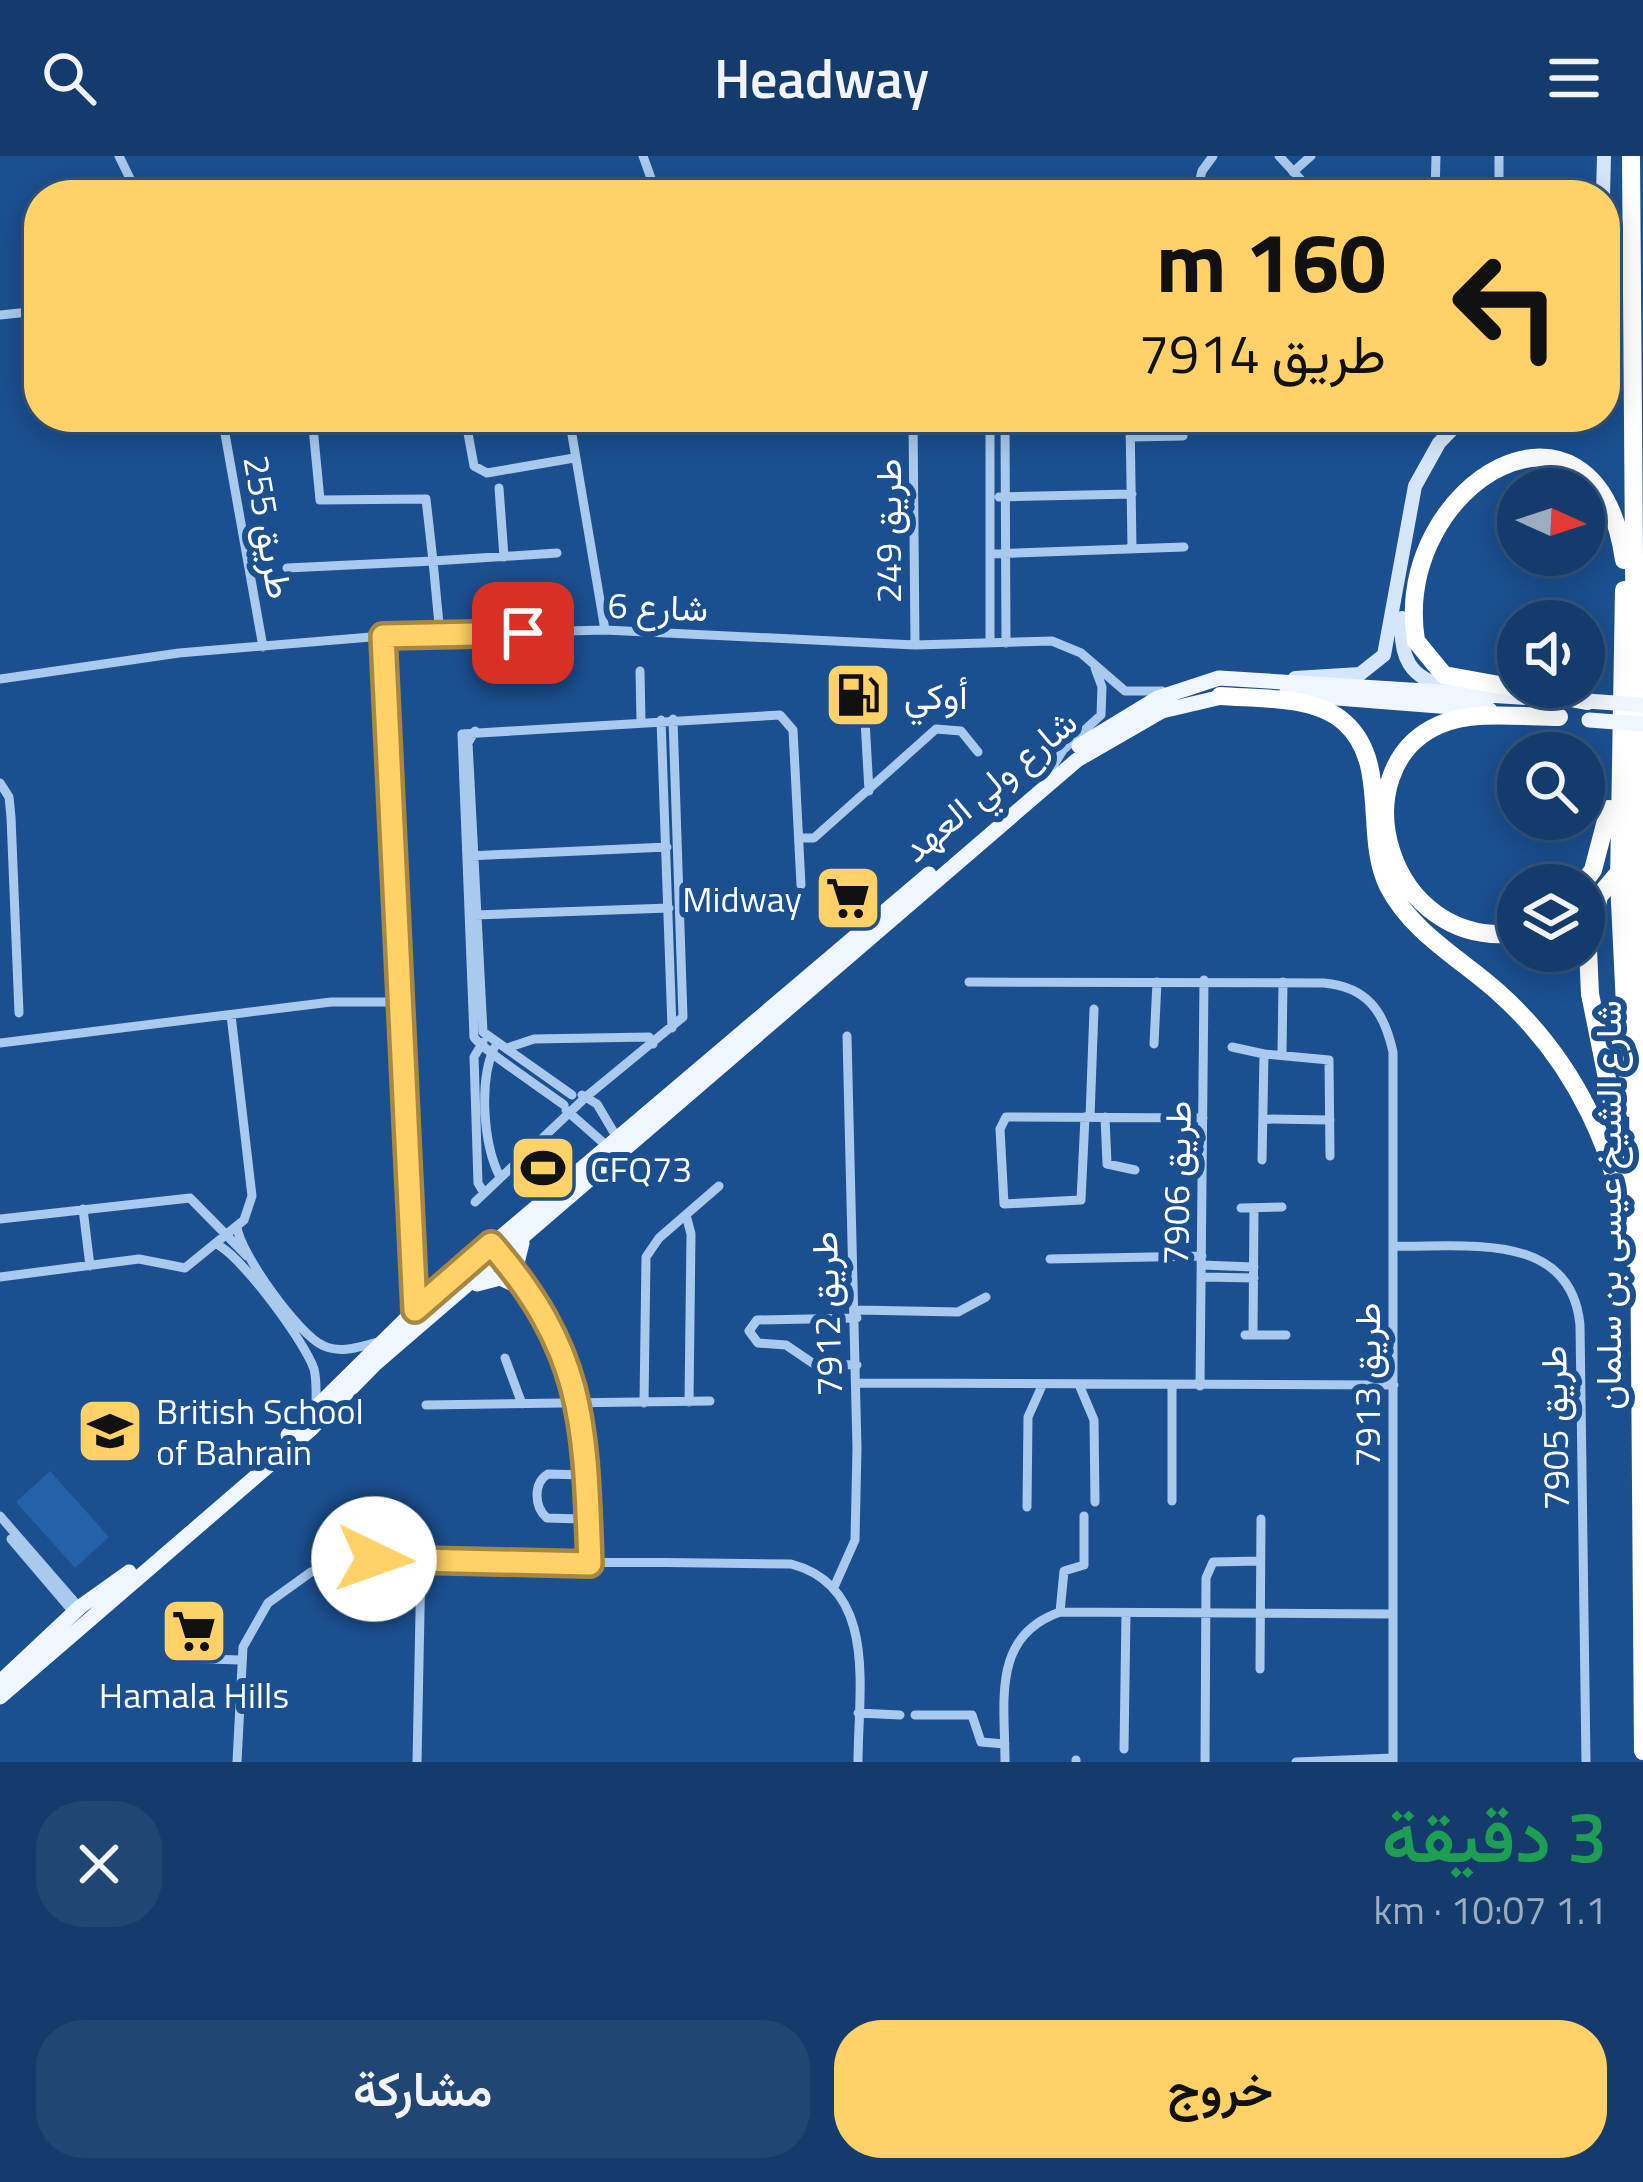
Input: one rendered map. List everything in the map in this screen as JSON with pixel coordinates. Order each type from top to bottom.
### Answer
[{"type":"highway","name":"شارع الشيخ عيسى بن سلمان","points":[[1628,156],[1635,316],[1643,1751]]},
{"type":"highway","points":[[1635,316],[1624,380],[1620,905],[1640,1237]]},
{"type":"highway","points":[[1587,710],[1444,675],[1416,641],[1420,565],[1432,530],[1471,484],[1506,465],[1546,459],[1579,469],[1602,485],[1617,513],[1624,560]]},
{"type":"highway","points":[[1591,864],[1608,826],[1624,643]]},
{"type":"highway","points":[[1220,696],[1306,705],[1340,719],[1358,737],[1370,765],[1377,858],[1388,886],[1430,939],[1534,1028],[1569,1074],[1593,1121],[1616,1178],[1628,1234],[1640,1364]]},
{"type":"highway","points":[[1497,933],[1463,932],[1414,898],[1399,877],[1390,846],[1390,791],[1399,759],[1413,740],[1455,718],[1558,717]]},
{"type":"highway","points":[[1640,1267],[1590,994],[1588,949],[1599,896],[1643,844]]},
{"type":"main road","name":"شارع ولي العهد","points":[[260,1466],[415,1310],[493,1254],[611,1141],[1109,725],[1190,685],[1234,677],[1476,695],[1587,710],[1643,724]]},
{"type":"main road","name":"شارع ولي العهد","points":[[0,1697],[81,1615],[468,1287],[493,1254],[523,1240],[1077,760],[1144,718],[1220,696],[1385,700],[1558,717],[1643,705]]},
{"type":"main road","points":[[559,1208],[614,1149],[611,1141]]},
{"type":"main road","points":[[468,1287],[492,1278],[519,1284],[517,1263],[523,1240]]},
{"type":"main road","name":"شارع ولي العهد","points":[[0,1682],[53,1633],[81,1615]]},
{"type":"street","points":[[1279,156],[1301,180]]},
{"type":"street","points":[[1293,172],[1311,156]]},
{"type":"street","name":"طريق 255","points":[[225,432],[263,647]]},
{"type":"street","points":[[315,432],[320,500],[426,499],[440,635]]},
{"type":"street","points":[[468,432],[474,466],[487,473],[574,458]]},
{"type":"street","points":[[571,432],[605,630]]},
{"type":"street","name":"طريق 249","points":[[913,432],[915,645]]},
{"type":"street","points":[[990,432],[990,643]]},
{"type":"street","points":[[1005,432],[1006,643]]},
{"type":"street","points":[[1130,432],[1132,548]]},
{"type":"street","points":[[1288,679],[1360,674],[1384,656],[1406,523],[1426,463],[1452,432]]},
{"type":"street","points":[[1130,437],[1183,436]]},
{"type":"street","points":[[499,488],[504,556]]},
{"type":"street","points":[[991,497],[1132,494]]},
{"type":"street","points":[[1406,523],[1403,655],[1423,680],[1476,695]]},
{"type":"street","points":[[991,554],[1184,547]]},
{"type":"street","points":[[287,568],[557,554]]},
{"type":"street","name":"شارع 6","points":[[0,679],[383,636],[605,630],[915,645],[1068,645],[1125,691],[1150,693],[1190,685]]},
{"type":"street","points":[[383,636],[415,1310]]},
{"type":"street","points":[[1052,768],[1063,750],[1101,715],[1102,687],[1093,663]]},
{"type":"street","points":[[640,671],[641,721]]},
{"type":"street","points":[[500,1177],[490,1151],[485,1068],[489,1045],[480,1020],[471,916],[468,743],[476,730],[774,713],[786,718],[794,730],[802,885]]},
{"type":"street","points":[[865,719],[869,790]]},
{"type":"street","points":[[653,1044],[649,1037],[540,1039],[510,1047],[489,1045],[474,1057],[479,1197],[567,1109],[587,1096],[653,1044],[672,1028],[675,907],[667,720]]},
{"type":"street","points":[[799,838],[814,838],[943,726],[961,731],[978,752]]},
{"type":"street","points":[[0,784],[9,796],[5,817],[19,1013]]},
{"type":"street","points":[[468,856],[672,847]]},
{"type":"street","points":[[471,916],[675,907]]},
{"type":"street","name":"طريق 7906","points":[[1199,1386],[1204,980]]},
{"type":"street","points":[[0,984],[17,982]]},
{"type":"street","points":[[969,982],[1283,982],[1282,1054]]},
{"type":"street","points":[[1154,1044],[1157,982]]},
{"type":"street","name":"طريق 7913","points":[[1283,982],[1348,985],[1379,1010],[1393,1052],[1389,1760]]},
{"type":"street","points":[[0,1043],[332,1002],[398,1002]]},
{"type":"street","points":[[1094,1009],[1088,1117],[1081,1200],[1004,1204],[1003,1119],[1088,1117],[1204,1118]]},
{"type":"street","points":[[0,1277],[146,1259],[179,1270],[237,1226],[252,1202],[231,1015]]},
{"type":"street","name":"طريق 7912","points":[[836,1586],[855,1540],[857,1314],[849,1206],[848,1036]]},
{"type":"street","points":[[489,1045],[611,1141]]},
{"type":"street","points":[[510,1047],[572,1095],[587,1096]]},
{"type":"street","points":[[1232,1047],[1327,1058],[1330,1156]]},
{"type":"street","points":[[1262,1160],[1264,1054]]},
{"type":"street","points":[[567,1109],[572,1095]]},
{"type":"street","points":[[587,1096],[611,1141]]},
{"type":"street","points":[[1105,1117],[1107,1163],[1135,1170]]},
{"type":"street","points":[[1263,1119],[1330,1120]]},
{"type":"street","points":[[644,1403],[646,1257],[719,1186]]},
{"type":"street","points":[[0,1219],[190,1198],[247,1256],[303,1338],[313,1367],[316,1408]]},
{"type":"street","points":[[1241,1208],[1282,1207]]},
{"type":"street","points":[[1254,1208],[1249,1335],[1286,1335]]},
{"type":"street","points":[[83,1209],[90,1266]]},
{"type":"street","points":[[686,1215],[691,1240],[689,1402]]},
{"type":"street","points":[[237,1226],[247,1256]]},
{"type":"street","points":[[216,1244],[235,1256],[303,1338],[330,1349],[379,1342]]},
{"type":"street","name":"طريق 7905","points":[[1393,1246],[1519,1250],[1558,1270],[1574,1295],[1580,1348],[1586,1762]]},
{"type":"street","points":[[493,1254],[540,1311],[569,1363],[581,1406],[584,1564]]},
{"type":"street","points":[[1050,1259],[1254,1272]]},
{"type":"street","points":[[857,1365],[811,1363],[792,1348],[755,1342],[749,1331],[753,1322],[764,1319],[958,1312],[986,1298]]},
{"type":"street","points":[[505,1358],[522,1405]]},
{"type":"street","points":[[857,1383],[1041,1388],[1394,1385]]},
{"type":"street","points":[[1172,1387],[1172,1501]]},
{"type":"street","points":[[1027,1507],[1028,1417],[1041,1388]]},
{"type":"street","points":[[1080,1388],[1094,1420],[1096,1502]]},
{"type":"street","points":[[426,1405],[710,1401]]},
{"type":"street","points":[[581,1520],[547,1518],[538,1506],[538,1486],[548,1474],[585,1474]]},
{"type":"street","points":[[584,1564],[581,1520],[585,1495]]},
{"type":"street","points":[[0,1516],[81,1615]]},
{"type":"street","points":[[1060,1612],[1064,1570],[1084,1565],[1084,1516]]},
{"type":"street","points":[[1260,1669],[1261,1519]]},
{"type":"street","points":[[0,1526],[81,1615]]},
{"type":"street","points":[[237,1762],[240,1660],[252,1625],[298,1577],[374,1559],[791,1564],[836,1586],[855,1620],[858,1762]]},
{"type":"street","points":[[1205,1762],[1206,1578],[1213,1562],[1261,1561]]},
{"type":"street","points":[[417,1762],[421,1562]]},
{"type":"street","points":[[53,1633],[59,1616],[54,1590]]},
{"type":"street","points":[[1005,1762],[1004,1682],[1012,1648],[1040,1619],[1060,1612],[1393,1614]]},
{"type":"street","points":[[1124,1749],[1126,1613]]},
{"type":"street","points":[[174,1658],[240,1660]]},
{"type":"street","points":[[858,1713],[900,1715]]},
{"type":"street","points":[[915,1715],[971,1715],[981,1742],[1005,1744]]},
{"type":"street","points":[[1296,1762],[1389,1760]]},
{"type":"shaded area","points":[[50,1471],[109,1537],[75,1568],[16,1502]]},
{"type":"place","name":"أوكي","points":[[858,695]]},
{"type":"place","name":"Midway","points":[[848,898]]},
{"type":"place","name":"CFQ73","points":[[543,1168]]},
{"type":"place","name":"British School of Bahrain","points":[[110,1431]]},
{"type":"place","name":"Hamala Hills","points":[[194,1631]]},
{"type":"route","points":[[374,1559],[590,1564],[578,1391],[535,1297],[491,1244],[415,1310],[383,636],[523,633]]}]
